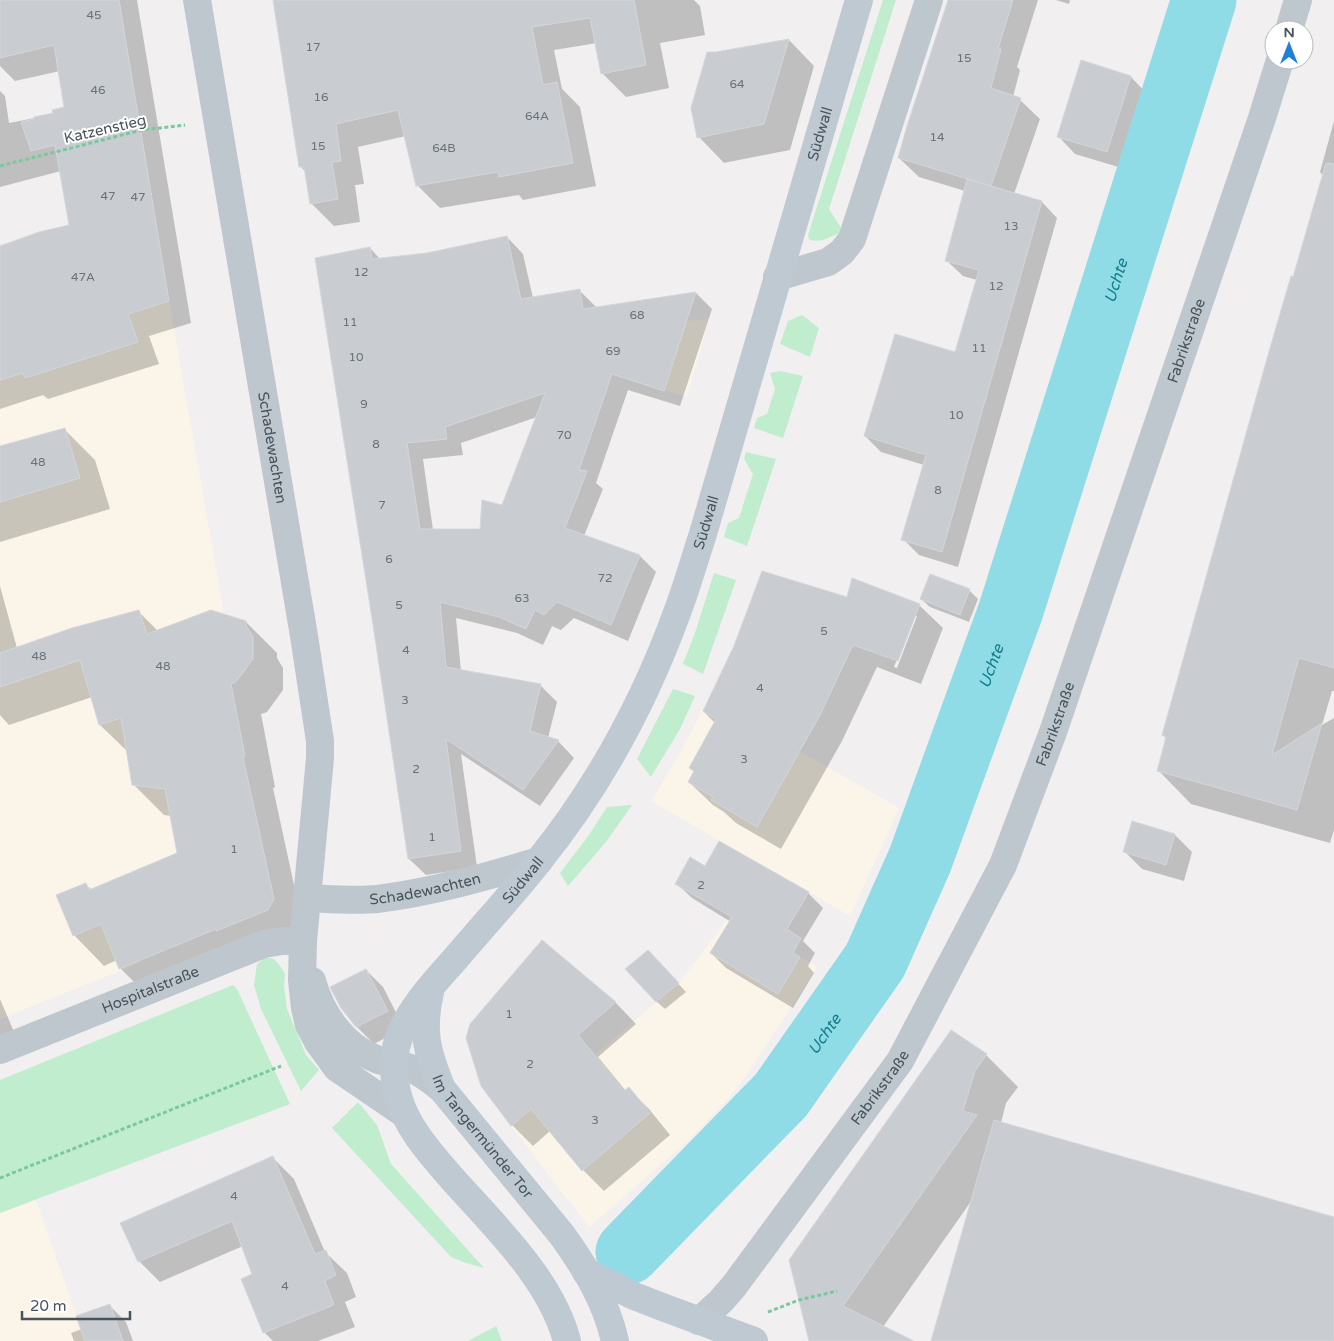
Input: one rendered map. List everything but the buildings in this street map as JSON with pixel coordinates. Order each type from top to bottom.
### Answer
[{"type":"main road","name":"Südwall","points":[[403,1113],[398,1095],[394,1064],[401,1032],[431,985],[539,861],[604,767],[654,671],[678,609],[702,537],[859,0]]},
{"type":"main road","name":"Im Tangermünder Tor","points":[[431,985],[425,1023],[426,1042],[442,1089],[562,1235],[600,1296],[612,1325],[615,1341]]},
{"type":"main road","points":[[403,1113],[432,1156],[527,1264],[554,1304],[567,1341]]},
{"type":"main road","points":[[586,1272],[634,1296],[754,1341]]},
{"type":"street","name":"Schadewachten","points":[[197,0],[320,741],[303,941],[302,980],[305,1008],[309,1025],[318,1042],[337,1068],[403,1113]]},
{"type":"street","points":[[777,277],[828,262],[842,252],[852,239],[929,0]]},
{"type":"street","points":[[1292,20],[1298,0]]},
{"type":"street","name":"Fabrikstraße","points":[[699,1321],[734,1286],[900,1060],[1003,865],[1059,713],[1277,70]]},
{"type":"street","name":"Schadewachten","points":[[308,898],[338,900],[385,897],[464,883],[539,861]]},
{"type":"street","name":"Hospitalstraße","points":[[0,1050],[264,944],[282,941],[303,941]]},
{"type":"street","name":"Schadewachten","points":[[303,941],[313,984],[329,1019],[345,1038],[360,1050],[376,1059],[410,1068],[427,1077],[442,1089]]},
{"type":"path","name":"Katzenstieg","points":[[0,166],[142,130],[217,121]]},
{"type":"path","points":[[0,1178],[281,1066]]},
{"type":"path","points":[[799,1300],[837,1291]]},
{"type":"shaded area","points":[[169,301],[224,614],[229,616],[228,622],[243,622],[248,628],[241,633],[244,645],[253,645],[253,652],[245,652],[241,664],[247,668],[246,671],[243,674],[237,669],[227,677],[274,899],[268,910],[0,1019],[0,356]]},
{"type":"shaded area","points":[[709,319],[687,397],[577,363],[687,321]]},
{"type":"shaded area","points":[[708,699],[899,808],[850,916],[651,801],[679,755]]},
{"type":"shaded area","points":[[730,916],[818,967],[736,1090],[689,1140],[589,1227],[511,1126],[679,983]]},
{"type":"shaded area","points":[[36,1200],[85,1341],[0,1341],[0,1213]]},
{"type":"green space","points":[[883,0],[896,0],[829,209],[843,231],[826,239],[813,241],[809,239],[808,235]]},
{"type":"green space","points":[[802,315],[819,328],[810,357],[780,344],[788,321]]},
{"type":"green space","points":[[780,371],[803,376],[783,438],[754,428],[757,418],[767,414],[775,389],[770,373]]},
{"type":"green space","points":[[746,452],[776,459],[747,546],[724,537],[728,523],[739,518],[753,474],[744,459]]},
{"type":"green space","points":[[714,573],[736,580],[703,674],[683,664]]},
{"type":"green space","points":[[673,689],[695,696],[680,729],[651,777],[637,759]]},
{"type":"green space","points":[[632,805],[606,842],[568,886],[560,873],[589,835],[607,807]]},
{"type":"green space","points":[[264,958],[272,958],[278,963],[285,974],[284,986],[287,1009],[306,1055],[319,1070],[301,1091],[261,1009],[254,985],[257,964]]},
{"type":"green space","points":[[233,985],[237,989],[290,1104],[0,1213],[0,1080]]},
{"type":"green space","points":[[358,1102],[377,1125],[391,1164],[484,1268],[451,1257],[332,1128]]},
{"type":"green space","points":[[496,1326],[502,1341],[468,1341]]},
{"type":"waterway","name":"Uchte","points":[[628,1252],[781,1095],[875,961],[920,860],[1011,610],[1204,0]]}]
